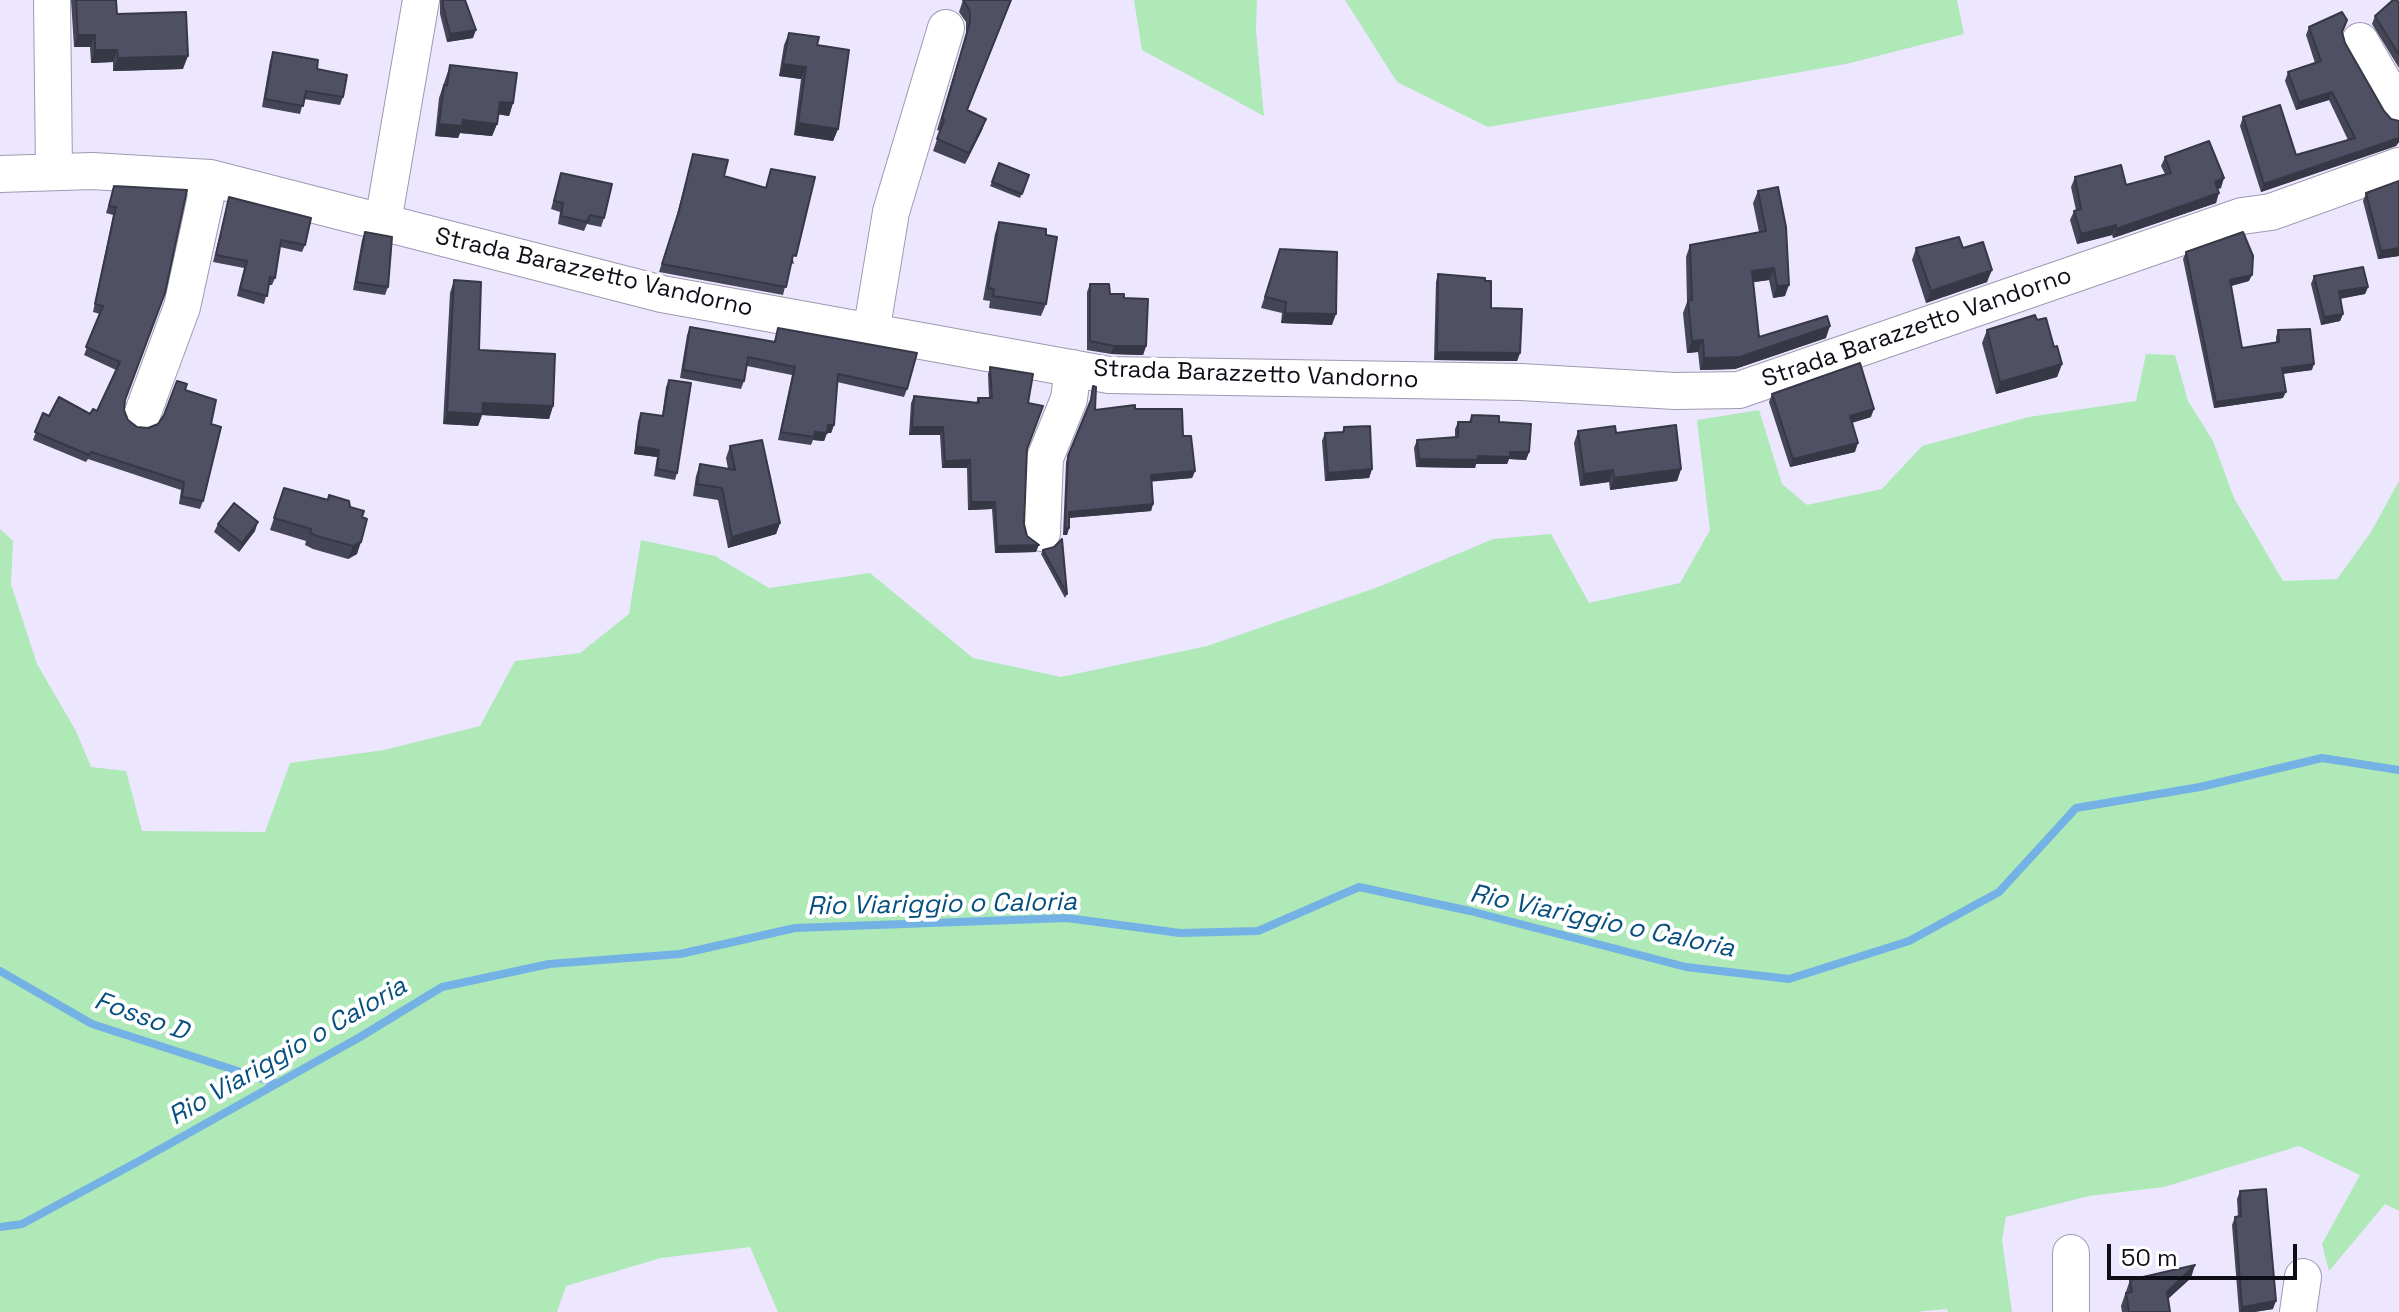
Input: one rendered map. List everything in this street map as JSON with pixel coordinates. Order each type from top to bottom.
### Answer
[{"type":"street","points":[[52,0],[54,172]]},
{"type":"street","points":[[383,222],[421,0]]},
{"type":"street","points":[[871,333],[891,212],[946,28]]},
{"type":"street","points":[[2360,41],[2399,109]]},
{"type":"street","name":"Strada Barazzetto Vandorno","points":[[0,174],[92,171],[210,178],[662,294],[1109,375],[1521,382],[1675,391],[1739,390],[2242,216],[2271,212],[2399,166]]},
{"type":"street","points":[[142,415],[182,307],[210,178]]},
{"type":"street","points":[[1042,533],[1045,458],[1069,399],[1073,368]]},
{"type":"street","points":[[2071,1253],[2071,1312]]},
{"type":"street","points":[[2298,1312],[2303,1277]]},
{"type":"green space","points":[[1134,0],[1257,0],[1256,31],[1264,116],[1142,50]]},
{"type":"green space","points":[[1345,0],[1957,0],[1964,34],[1846,64],[1488,127],[1397,82]]},
{"type":"green space","points":[[2146,354],[2175,355],[2188,401],[2213,441],[2234,498],[2283,581],[2337,579],[2371,532],[2399,481],[2399,1211],[2385,1204],[2329,1271],[2322,1244],[2360,1175],[2299,1146],[2164,1187],[2089,1196],[2006,1217],[2002,1240],[2012,1312],[1948,1312],[1947,1309],[1915,1312],[778,1312],[750,1247],[661,1258],[566,1286],[557,1312],[0,1312],[0,529],[13,541],[11,584],[37,664],[76,731],[91,767],[126,771],[142,831],[265,832],[290,763],[384,750],[480,726],[515,661],[580,653],[629,614],[641,540],[715,556],[769,588],[870,573],[973,658],[1061,677],[1207,646],[1381,586],[1493,539],[1551,534],[1589,603],[1680,583],[1710,530],[1697,420],[1759,410],[1782,484],[1807,505],[1882,489],[1922,446],[2029,417],[2136,401]]},
{"type":"building","points":[[76,0],[116,0],[117,14],[186,12],[188,56],[118,58],[117,50],[95,50],[95,35],[78,35]]},
{"type":"building","points":[[443,0],[465,0],[476,30],[450,34]]},
{"type":"building","points":[[963,0],[1011,0],[967,110],[986,119],[969,153],[937,139],[970,22],[970,11]]},
{"type":"building","points":[[2393,0],[2399,3],[2399,55],[2375,16]]},
{"type":"building","points":[[2342,12],[2347,20],[2342,32],[2345,43],[2384,111],[2391,119],[2399,121],[2399,138],[2264,184],[2243,117],[2280,105],[2296,155],[2355,138],[2332,92],[2299,102],[2288,72],[2321,61],[2309,27]]},
{"type":"building","points":[[789,33],[819,37],[817,45],[849,50],[838,129],[798,123],[806,67],[783,64]]},
{"type":"building","points":[[273,52],[318,60],[317,69],[347,75],[343,97],[306,91],[303,106],[265,99]]},
{"type":"building","points":[[450,65],[517,73],[513,103],[500,102],[497,124],[463,120],[462,126],[439,124]]},
{"type":"building","points":[[2209,141],[2224,178],[2215,182],[2219,193],[2116,229],[2116,225],[2081,234],[2074,211],[2081,209],[2075,177],[2121,165],[2126,185],[2171,173],[2165,157]]},
{"type":"building","points":[[693,154],[728,160],[724,176],[766,188],[771,169],[815,177],[786,287],[662,264]]},
{"type":"building","points":[[999,163],[1029,175],[1022,194],[992,182]]},
{"type":"building","points":[[561,173],[612,184],[604,218],[590,215],[587,222],[561,216],[563,203],[554,201]]},
{"type":"building","points":[[2399,181],[2399,248],[2381,251],[2366,193]]},
{"type":"building","points":[[114,186],[187,190],[165,293],[124,410],[128,420],[137,427],[148,428],[158,424],[177,381],[187,384],[185,390],[216,400],[211,424],[221,427],[203,501],[182,497],[184,482],[91,452],[89,455],[35,432],[43,413],[49,416],[59,397],[90,414],[93,409],[97,411],[120,362],[86,347],[103,306],[95,304],[116,207],[109,206]]},
{"type":"building","points":[[1778,187],[1786,227],[1789,285],[1777,286],[1774,268],[1752,271],[1759,337],[1827,316],[1830,326],[1740,357],[1704,358],[1703,340],[1692,341],[1688,301],[1692,300],[1690,245],[1766,231],[1758,191]]},
{"type":"building","points":[[229,197],[311,218],[305,245],[281,240],[275,278],[270,277],[267,296],[240,289],[247,261],[216,255]]},
{"type":"building","points":[[999,222],[1046,229],[1046,235],[1057,237],[1046,304],[993,296],[994,289],[988,288]]},
{"type":"building","points":[[365,232],[392,237],[388,287],[356,282]]},
{"type":"building","points":[[2243,232],[2253,256],[2252,275],[2230,280],[2242,348],[2279,342],[2278,330],[2310,329],[2314,364],[2282,368],[2286,392],[2216,402],[2186,252]]},
{"type":"building","points":[[1959,237],[1963,248],[1983,242],[1992,270],[1931,291],[1916,248]]},
{"type":"building","points":[[1280,249],[1337,252],[1336,314],[1285,313],[1286,302],[1265,297]]},
{"type":"building","points":[[2363,267],[2368,287],[2339,291],[2343,314],[2324,317],[2314,276]]},
{"type":"building","points":[[1438,274],[1485,278],[1485,281],[1491,281],[1491,308],[1522,309],[1520,353],[1437,352]]},
{"type":"building","points":[[454,280],[481,282],[479,350],[555,354],[553,406],[483,403],[482,414],[447,412]]},
{"type":"building","points":[[1090,284],[1109,284],[1110,294],[1124,294],[1124,298],[1148,299],[1146,346],[1114,346],[1090,341]]},
{"type":"building","points":[[2035,315],[2037,320],[2046,318],[2062,364],[2000,382],[1987,330]]},
{"type":"building","points":[[690,327],[775,342],[778,328],[917,353],[907,389],[838,374],[834,425],[828,425],[827,433],[815,432],[814,437],[781,432],[795,367],[748,357],[744,381],[683,370]]},
{"type":"building","points":[[1860,363],[1874,409],[1850,416],[1858,443],[1793,459],[1772,394]]},
{"type":"building","points":[[990,367],[1033,374],[1028,403],[1043,406],[1027,449],[1024,524],[1027,536],[1039,545],[997,546],[995,502],[971,502],[970,460],[945,461],[943,427],[912,427],[914,396],[979,403],[978,398],[992,398]]},
{"type":"building","points":[[669,380],[691,383],[677,473],[657,469],[659,450],[636,446],[641,413],[663,416]]},
{"type":"building","points":[[1093,386],[1096,387],[1095,410],[1135,405],[1135,409],[1182,409],[1183,436],[1191,436],[1195,471],[1151,475],[1153,504],[1069,512],[1069,528],[1065,528],[1068,456],[1091,400]]},
{"type":"building","points":[[1472,415],[1499,416],[1499,422],[1531,424],[1529,452],[1510,452],[1510,457],[1478,456],[1477,460],[1419,459],[1417,440],[1458,437],[1458,422],[1471,422]]},
{"type":"building","points":[[1676,425],[1681,469],[1614,478],[1613,470],[1584,474],[1578,431],[1615,426],[1616,433]]},
{"type":"building","points":[[1370,426],[1372,469],[1328,473],[1325,433],[1344,432],[1344,427]]},
{"type":"building","points":[[762,440],[780,523],[732,537],[722,488],[697,484],[700,464],[735,470],[730,446]]},
{"type":"building","points":[[284,488],[328,500],[329,495],[349,501],[350,507],[364,511],[362,517],[367,519],[361,542],[353,546],[317,536],[310,533],[311,529],[274,518]]},
{"type":"building","points":[[234,503],[258,522],[242,543],[218,524]]},
{"type":"building","points":[[1062,539],[1067,594],[1043,550],[1054,547]]},
{"type":"building","points":[[2266,1189],[2276,1301],[2242,1307],[2235,1217],[2241,1216],[2240,1191]]},
{"type":"building","points":[[2195,1265],[2167,1292],[2170,1312],[2129,1312],[2126,1293],[2132,1292],[2130,1280]]},
{"type":"waterway","name":"Rio Viariggio o Caloria","points":[[0,1227],[22,1224],[139,1161],[360,1037],[442,987],[549,964],[680,954],[795,928],[1067,918],[1180,933],[1258,931],[1359,887],[1470,911],[1686,967],[1789,979],[1909,941],[1999,892],[2076,808],[2200,787],[2322,758],[2399,770]]},
{"type":"waterway","name":"Fosso D","points":[[0,971],[92,1024],[275,1083]]}]
